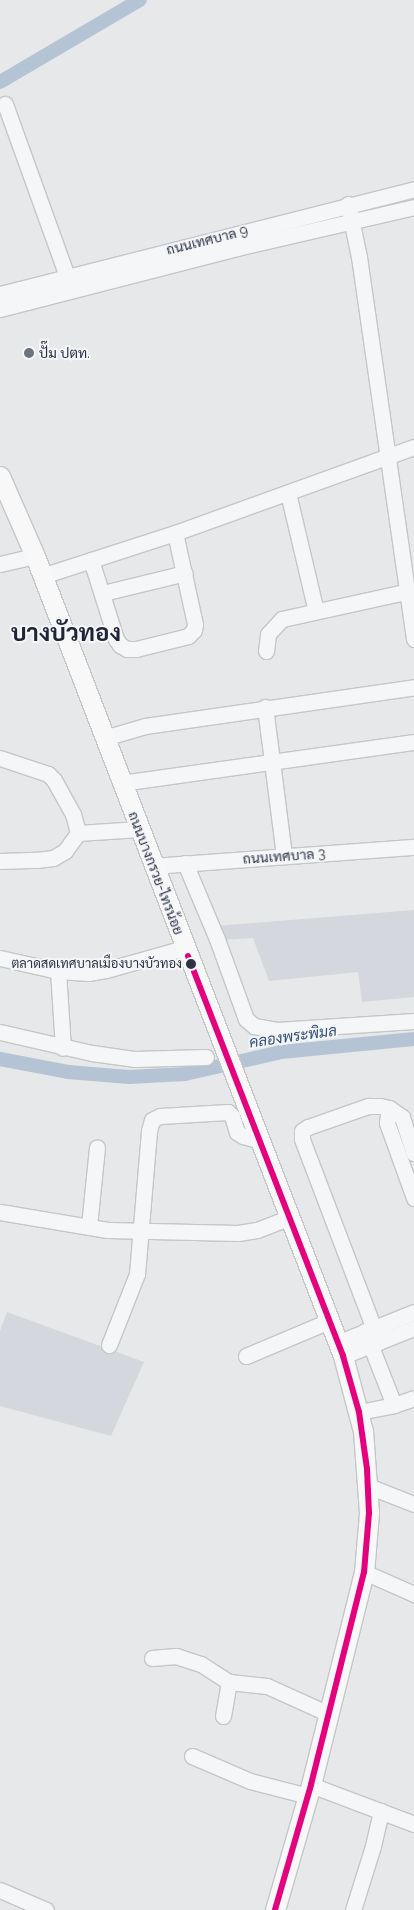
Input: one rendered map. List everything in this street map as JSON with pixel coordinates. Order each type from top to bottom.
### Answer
[{"type":"main road","name":"ถนนบางกรวย-ไทรน้อย","points":[[0,476],[36,556],[184,948],[340,1349],[359,1412],[368,1486],[369,1513],[364,1572],[309,1790],[275,1910]]},
{"type":"street","points":[[4,104],[67,276]]},
{"type":"street","name":"ถนนเทศบาล 9","points":[[0,294],[348,204],[414,189]]},
{"type":"street","points":[[348,204],[387,458],[410,590],[414,639]]},
{"type":"street","name":"ถนนเทศบาล 9","points":[[0,309],[237,248],[414,207]]},
{"type":"street","points":[[42,576],[175,533],[414,447]]},
{"type":"street","points":[[288,493],[316,611]]},
{"type":"street","points":[[90,560],[103,593],[116,639],[127,649],[136,649],[188,636],[194,630],[195,624],[175,533]]},
{"type":"street","points":[[0,564],[36,556]]},
{"type":"street","points":[[103,593],[185,573]]},
{"type":"street","points":[[266,651],[268,634],[282,619],[410,590]]},
{"type":"street","points":[[104,738],[145,726],[265,707],[414,687]]},
{"type":"street","points":[[265,707],[270,761],[284,856]]},
{"type":"street","points":[[121,783],[414,742]]},
{"type":"street","points":[[0,758],[48,774],[54,780],[73,814],[78,833]]},
{"type":"street","points":[[0,861],[53,858],[64,851],[78,833],[139,828]]},
{"type":"street","name":"ถนนเทศบาล 3","points":[[153,866],[414,847]]},
{"type":"street","points":[[185,863],[217,938],[246,1019],[254,1026],[278,1030],[414,1022]]},
{"type":"street","points":[[0,958],[58,971],[88,973],[106,970],[184,948]]},
{"type":"street","points":[[58,971],[63,1048]]},
{"type":"street","points":[[0,1032],[63,1048],[134,1059],[206,1056]]},
{"type":"street","points":[[394,1405],[372,1336],[302,1139],[302,1132],[308,1127],[374,1105],[389,1108],[402,1117],[414,1153]]},
{"type":"street","points":[[389,1108],[387,1123],[410,1171],[414,1198]]},
{"type":"street","points":[[110,1345],[137,1274],[149,1130],[152,1120],[160,1116],[228,1112],[232,1116],[238,1132],[243,1136],[258,1140]]},
{"type":"street","points":[[89,1226],[97,1147]]},
{"type":"street","points":[[0,1212],[108,1230],[238,1233],[257,1230],[289,1218]]},
{"type":"street","points":[[340,1349],[372,1336],[414,1312]]},
{"type":"street","points":[[246,1356],[329,1321]]},
{"type":"street","points":[[372,1336],[414,1328]]},
{"type":"street","points":[[359,1412],[394,1405],[414,1398]]},
{"type":"street","points":[[368,1486],[414,1504]]},
{"type":"street","points":[[364,1572],[414,1594]]},
{"type":"street","points":[[152,1658],[176,1656],[201,1664],[229,1682],[267,1686],[329,1714]]},
{"type":"street","points":[[223,1716],[229,1682]]},
{"type":"street","points":[[192,1756],[250,1781],[309,1790],[380,1811],[414,1824]]},
{"type":"street","points":[[353,1910],[373,1846],[380,1811]]},
{"type":"street","points":[[0,1890],[46,1910]]},
{"type":"shaded area","points":[[414,910],[414,997],[362,1002],[358,972],[269,981],[253,938],[221,940],[216,926]]},
{"type":"shaded area","points":[[7,1312],[144,1362],[111,1436],[0,1406],[0,1331]]},
{"type":"waterway","points":[[0,82],[140,0]]},
{"type":"waterway","name":"คลองพระพิมล","points":[[0,1059],[68,1072],[129,1077],[185,1074],[281,1052],[414,1039]]},
{"type":"transit line","points":[[188,956],[343,1356],[359,1412],[367,1469],[369,1513],[364,1572],[311,1785],[275,1910]]},
{"type":"place","name":"ปั๊ม ปตท.","points":[[29,353]]},
{"type":"place","name":"ตลาดสดเทศบาลเมืองบางบัวทอง","points":[[191,964]]},
{"type":"district","name":"บางบัวทอง","points":[[66,633]]}]
